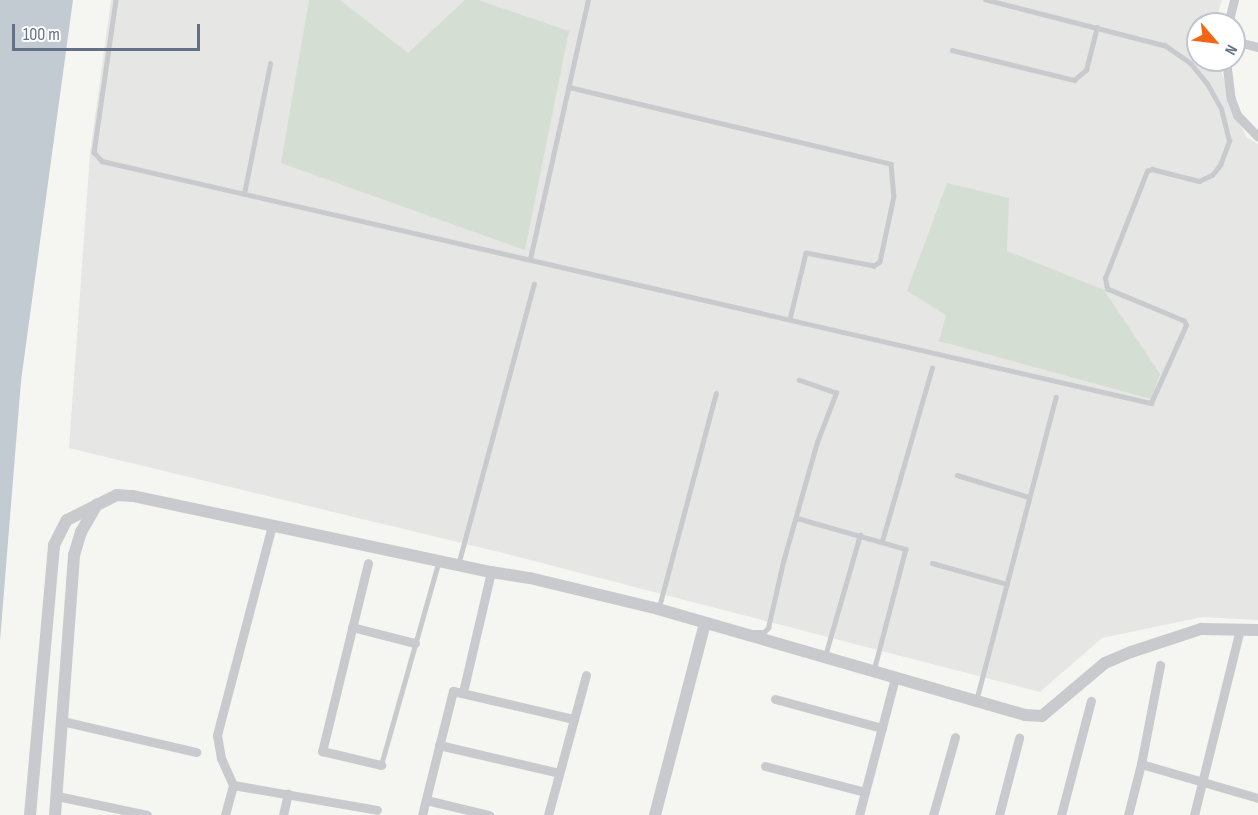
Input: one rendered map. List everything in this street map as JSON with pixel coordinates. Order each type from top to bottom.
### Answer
[{"type":"street","points":[[1228,72],[1231,99],[1237,115],[1258,137]]},
{"type":"street","points":[[30,815],[54,545],[67,520],[117,495],[133,496],[491,572],[530,578],[658,609],[707,621],[1025,715],[1041,716],[1105,663],[1131,652],[1201,629],[1258,630]]},
{"type":"street","points":[[55,815],[74,555],[81,532],[98,503]]},
{"type":"street","points":[[225,815],[232,785],[222,758],[217,735],[272,525]]},
{"type":"street","points":[[368,563],[322,751],[381,765]]},
{"type":"street","points":[[464,692],[491,572]]},
{"type":"street","points":[[655,815],[707,621]]},
{"type":"street","points":[[352,627],[415,643]]},
{"type":"street","points":[[1194,815],[1240,629]]},
{"type":"street","points":[[1128,815],[1141,764],[1160,665]]},
{"type":"street","points":[[548,815],[586,675]]},
{"type":"street","points":[[859,815],[895,678]]},
{"type":"street","points":[[422,815],[453,691],[573,718]]},
{"type":"street","points":[[775,699],[882,728]]},
{"type":"street","points":[[1061,815],[1091,701]]},
{"type":"street","points":[[62,721],[196,752]]},
{"type":"street","points":[[933,815],[955,737]]},
{"type":"street","points":[[999,815],[1019,738]]},
{"type":"street","points":[[439,745],[559,773]]},
{"type":"street","points":[[1141,764],[1202,784],[1258,798]]},
{"type":"street","points":[[765,766],[866,792]]},
{"type":"street","points":[[232,785],[377,810]]},
{"type":"street","points":[[283,815],[288,794]]},
{"type":"street","points":[[57,796],[147,815]]},
{"type":"street","points":[[426,800],[489,815]]},
{"type":"lane","points":[[116,0],[95,144],[96,158],[1151,403],[1185,325],[1184,321],[1107,289],[1105,278],[1145,173],[1152,169],[1199,181],[1212,175],[1220,165],[1229,141],[1221,109],[1207,84],[1175,51],[1153,41],[986,0]]},
{"type":"lane","points":[[530,259],[588,0]]},
{"type":"lane","points":[[952,50],[1074,80],[1086,70],[1097,27]]},
{"type":"lane","points":[[244,194],[270,64]]},
{"type":"lane","points":[[569,87],[891,164],[894,196],[880,262],[874,266],[806,253],[790,320]]},
{"type":"lane","points":[[458,565],[534,284]]},
{"type":"lane","points":[[882,541],[932,368]]},
{"type":"lane","points":[[707,621],[764,632],[768,628],[783,562],[818,442],[836,393],[799,380]]},
{"type":"lane","points":[[658,609],[716,393]]},
{"type":"lane","points":[[976,701],[1056,397]]},
{"type":"lane","points":[[957,475],[1029,497]]},
{"type":"lane","points":[[797,518],[882,541],[907,551],[874,671]]},
{"type":"lane","points":[[825,656],[860,535]]},
{"type":"lane","points":[[381,765],[438,560]]},
{"type":"lane","points":[[932,563],[1007,584]]},
{"type":"shaded area","points":[[0,0],[73,0],[21,381],[0,641]]},
{"type":"shaded area","points":[[111,0],[1222,0],[1218,12],[1186,12],[1186,72],[1222,72],[1246,137],[1258,144],[1258,620],[1202,617],[1102,638],[1040,692],[507,554],[69,448],[90,153]]},
{"type":"shaded area","points":[[309,0],[340,0],[408,53],[465,0],[478,0],[569,31],[525,250],[281,163]]},
{"type":"shaded area","points":[[947,183],[1009,198],[1007,251],[1104,290],[1160,374],[1151,399],[939,341],[946,315],[907,291]]}]
